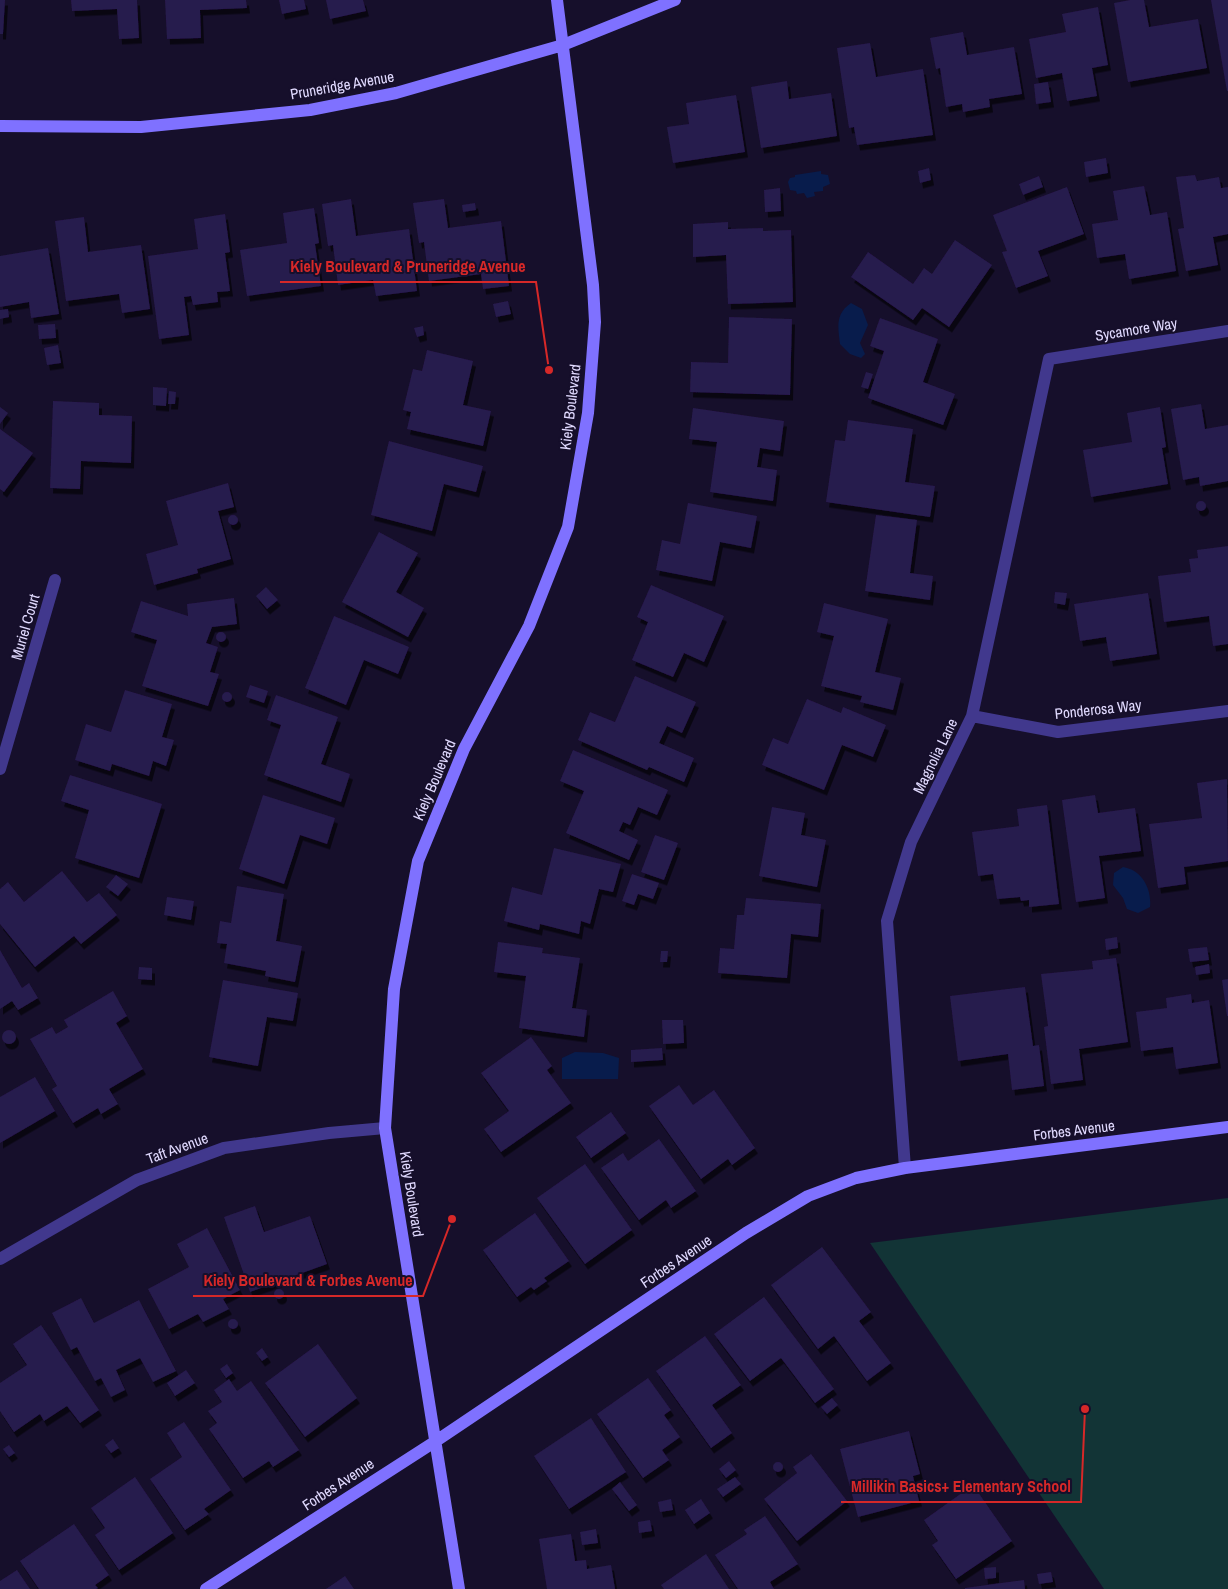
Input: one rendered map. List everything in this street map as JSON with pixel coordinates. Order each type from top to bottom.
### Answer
[{"type":"main road","name":"Kiely Boulevard","points":[[460,1589],[385,1128],[394,989],[418,861],[464,749],[529,626],[568,527],[588,413],[595,322],[593,285],[557,0]]},
{"type":"main road","name":"Pruneridge Avenue","points":[[0,126],[141,127],[310,110],[396,93],[563,45],[675,0]]},
{"type":"main road","name":"Forbes Avenue","points":[[206,1589],[436,1441],[746,1233],[801,1201],[856,1178],[905,1168],[1228,1126]]},
{"type":"street","name":"Sycamore Way","points":[[1049,359],[1228,331]]},
{"type":"street","name":"Magnolia Lane","points":[[905,1168],[887,921],[911,842],[972,716],[1049,359]]},
{"type":"street","name":"Muriel Court","points":[[0,769],[55,580]]},
{"type":"street","name":"Ponderosa Way","points":[[972,716],[1058,732],[1228,710]]},
{"type":"street","name":"Taft Avenue","points":[[0,1259],[137,1180],[224,1148],[329,1133],[385,1128]]},
{"type":"green space","points":[[1228,1198],[1228,1589],[1104,1589],[870,1243]]},
{"type":"water","points":[[821,171],[821,174],[828,175],[830,184],[823,187],[823,191],[814,192],[815,196],[807,198],[804,193],[797,194],[796,191],[790,190],[788,182],[790,178],[795,177],[795,175]]},
{"type":"water","points":[[851,303],[862,309],[868,325],[860,343],[865,354],[861,358],[850,354],[840,344],[838,326],[840,316]]},
{"type":"water","points":[[1123,867],[1136,872],[1147,887],[1150,907],[1138,913],[1127,909],[1123,898],[1113,885],[1114,873]]},
{"type":"water","points":[[575,1052],[603,1053],[619,1058],[618,1079],[562,1079],[562,1058]]},
{"type":"building","points":[[0,0],[5,0],[3,34],[0,34]]},
{"type":"building","points":[[71,0],[137,0],[139,38],[119,39],[117,9],[72,11]]},
{"type":"building","points":[[165,0],[246,0],[247,8],[200,10],[201,38],[167,39]]},
{"type":"building","points":[[279,0],[304,0],[306,9],[282,14]]},
{"type":"building","points":[[326,0],[363,0],[366,11],[330,19]]},
{"type":"building","points":[[1144,0],[1149,27],[1198,19],[1207,68],[1128,82],[1114,3]]},
{"type":"building","points":[[1211,0],[1228,0],[1228,91],[1227,91]]},
{"type":"building","points":[[1098,7],[1108,65],[1092,68],[1097,96],[1067,101],[1062,73],[1036,78],[1029,39],[1066,32],[1062,14]]},
{"type":"building","points":[[963,32],[967,55],[1014,47],[1022,94],[989,99],[990,107],[963,112],[962,104],[946,107],[940,68],[936,69],[930,38]]},
{"type":"building","points":[[870,43],[876,77],[923,69],[933,135],[857,145],[854,127],[849,128],[837,48]]},
{"type":"building","points":[[787,81],[789,99],[831,93],[837,136],[761,148],[751,87]]},
{"type":"building","points":[[1048,82],[1051,102],[1036,104],[1034,84]]},
{"type":"building","points":[[736,95],[745,152],[673,163],[667,127],[689,124],[686,103]]},
{"type":"building","points":[[1106,158],[1108,173],[1086,177],[1084,162]]},
{"type":"building","points":[[929,168],[931,180],[920,183],[918,171]]},
{"type":"building","points":[[1195,175],[1197,181],[1219,177],[1221,188],[1228,187],[1228,234],[1213,237],[1218,265],[1186,271],[1178,229],[1184,228],[1176,177]]},
{"type":"building","points":[[1039,176],[1043,187],[1023,195],[1019,184]]},
{"type":"building","points":[[1144,186],[1150,215],[1167,212],[1176,271],[1129,279],[1125,254],[1097,258],[1092,224],[1118,220],[1113,191]]},
{"type":"building","points":[[1067,187],[1084,234],[1038,251],[1048,276],[1016,288],[1002,252],[1007,251],[993,215]]},
{"type":"building","points":[[780,188],[781,211],[765,212],[764,190]]},
{"type":"building","points":[[351,199],[356,236],[409,229],[417,291],[376,296],[373,280],[338,285],[333,245],[328,246],[322,204]]},
{"type":"building","points":[[444,199],[448,228],[501,221],[509,286],[483,289],[481,274],[429,281],[424,242],[419,243],[413,203]]},
{"type":"building","points":[[475,203],[476,210],[463,212],[462,205]]},
{"type":"building","points":[[314,208],[319,243],[315,244],[321,286],[247,296],[240,250],[287,243],[283,213]]},
{"type":"building","points":[[225,214],[230,252],[225,253],[230,291],[217,292],[218,302],[193,305],[191,296],[184,297],[189,335],[159,339],[148,256],[198,249],[194,219]]},
{"type":"building","points":[[84,217],[88,252],[141,245],[150,309],[122,313],[119,294],[66,301],[55,221]]},
{"type":"building","points":[[728,222],[728,229],[763,228],[763,231],[791,230],[793,302],[728,304],[726,255],[693,257],[693,224]]},
{"type":"building","points":[[955,240],[992,265],[949,327],[922,308],[913,320],[851,277],[868,252],[913,284],[924,268],[932,274]]},
{"type":"building","points":[[48,248],[59,314],[31,318],[29,302],[0,307],[0,256]]},
{"type":"building","points":[[508,301],[511,314],[496,317],[493,304]]},
{"type":"building","points":[[8,309],[9,317],[0,319],[0,310]]},
{"type":"building","points":[[729,317],[792,319],[790,395],[690,392],[691,362],[728,363]]},
{"type":"building","points":[[880,318],[938,339],[923,382],[955,394],[943,425],[868,398],[884,351],[870,346]]},
{"type":"building","points":[[55,324],[56,338],[39,339],[38,325]]},
{"type":"building","points":[[423,326],[424,335],[417,337],[414,328]]},
{"type":"building","points":[[58,345],[61,363],[47,365],[44,348]]},
{"type":"building","points":[[427,350],[473,361],[463,405],[491,411],[483,446],[407,429],[411,412],[403,410],[413,369],[422,371]]},
{"type":"building","points":[[866,372],[873,374],[868,389],[861,387]]},
{"type":"building","points":[[153,387],[167,388],[166,406],[153,405]]},
{"type":"building","points":[[169,391],[176,392],[175,404],[168,404]]},
{"type":"building","points":[[53,401],[99,403],[99,415],[132,416],[131,463],[81,461],[80,489],[50,488]]},
{"type":"building","points":[[1201,404],[1205,429],[1228,425],[1228,481],[1200,486],[1199,477],[1183,480],[1171,409]]},
{"type":"building","points":[[0,407],[8,413],[0,424]]},
{"type":"building","points":[[1160,407],[1166,447],[1162,448],[1168,484],[1091,497],[1083,450],[1132,442],[1127,413]]},
{"type":"building","points":[[693,408],[784,421],[780,451],[760,448],[757,467],[777,470],[773,501],[710,492],[717,442],[689,439]]},
{"type":"building","points":[[848,420],[913,429],[905,482],[935,486],[930,517],[826,502],[835,440],[845,441]]},
{"type":"building","points":[[0,429],[33,453],[4,492],[0,489]]},
{"type":"building","points":[[389,441],[483,466],[476,492],[444,484],[432,531],[371,515]]},
{"type":"building","points":[[228,483],[234,507],[218,511],[231,559],[197,569],[198,573],[154,585],[146,554],[178,545],[166,501]]},
{"type":"building","points":[[1199,501],[1203,501],[1206,506],[1205,510],[1199,511],[1196,508],[1196,504]]},
{"type":"building","points":[[688,503],[757,516],[751,548],[720,542],[712,581],[656,570],[662,540],[680,544]]},
{"type":"building","points":[[231,515],[235,515],[238,520],[237,524],[231,525],[228,522],[228,518]]},
{"type":"building","points":[[876,515],[917,520],[910,573],[933,576],[930,600],[865,591]]},
{"type":"building","points":[[379,532],[418,553],[396,592],[424,608],[408,637],[342,602]]},
{"type":"building","points":[[1228,546],[1228,644],[1213,646],[1209,616],[1164,622],[1158,576],[1191,572],[1189,559],[1198,558],[1197,550]]},
{"type":"building","points":[[651,585],[724,616],[704,662],[684,653],[673,677],[632,660],[648,622],[637,617]]},
{"type":"building","points":[[266,587],[278,600],[267,609],[256,596]]},
{"type":"building","points":[[1055,592],[1067,593],[1065,605],[1054,603]]},
{"type":"building","points":[[1148,593],[1157,654],[1110,661],[1106,637],[1080,641],[1074,604]]},
{"type":"building","points":[[234,598],[237,624],[212,627],[206,643],[218,647],[210,672],[219,674],[208,706],[142,686],[157,640],[131,632],[141,601],[188,616],[187,604]]},
{"type":"building","points":[[824,603],[888,619],[875,672],[901,678],[893,710],[860,702],[862,696],[821,686],[834,636],[817,632]]},
{"type":"building","points":[[334,616],[409,647],[398,674],[364,660],[346,705],[305,688]]},
{"type":"building","points":[[219,632],[223,632],[226,637],[225,641],[219,642],[216,639],[216,635]]},
{"type":"building","points":[[635,676],[696,702],[682,733],[667,726],[659,743],[694,758],[684,782],[649,767],[647,770],[578,740],[590,712],[615,722]]},
{"type":"building","points":[[250,685],[268,691],[264,703],[246,697]]},
{"type":"building","points":[[125,690],[172,704],[162,737],[174,740],[166,766],[153,761],[149,776],[112,764],[110,771],[75,760],[86,724],[111,732]]},
{"type":"building","points":[[225,692],[229,692],[232,697],[231,701],[225,702],[222,699],[222,695]]},
{"type":"building","points":[[276,695],[338,717],[321,764],[350,774],[341,802],[264,775],[281,725],[267,720]]},
{"type":"building","points":[[807,699],[841,713],[843,707],[886,725],[873,757],[842,745],[824,790],[762,765],[773,738],[788,744]]},
{"type":"building","points":[[573,750],[668,790],[657,815],[638,807],[630,825],[623,822],[619,831],[638,840],[629,860],[566,833],[584,791],[560,781]]},
{"type":"building","points":[[70,775],[162,804],[139,878],[75,858],[89,810],[61,801]]},
{"type":"building","points":[[1227,779],[1228,861],[1184,867],[1186,884],[1158,888],[1149,824],[1202,818],[1197,783]]},
{"type":"building","points":[[263,795],[335,818],[327,844],[300,835],[284,884],[239,869]]},
{"type":"building","points":[[1095,795],[1098,813],[1135,808],[1141,851],[1099,856],[1105,898],[1076,902],[1062,800]]},
{"type":"building","points":[[1047,805],[1059,904],[1029,907],[1029,900],[1021,901],[1020,897],[997,899],[993,874],[978,876],[972,832],[1019,826],[1017,809]]},
{"type":"building","points":[[772,807],[805,813],[801,835],[826,840],[817,887],[759,876]]},
{"type":"building","points":[[655,835],[678,843],[664,880],[641,872]]},
{"type":"building","points":[[554,848],[621,864],[613,892],[599,889],[590,924],[581,921],[579,934],[540,924],[539,930],[504,921],[512,887],[542,895]]},
{"type":"building","points":[[62,871],[87,902],[99,893],[117,915],[81,944],[74,936],[35,967],[0,924],[0,889],[8,882],[24,902]]},
{"type":"building","points":[[632,874],[659,883],[653,899],[638,894],[634,905],[622,901]]},
{"type":"building","points":[[116,875],[128,884],[118,896],[106,887]]},
{"type":"building","points":[[237,886],[284,894],[276,941],[302,946],[295,982],[265,976],[266,971],[224,963],[227,944],[217,943],[220,921],[231,923]]},
{"type":"building","points":[[167,897],[194,901],[191,920],[164,915]]},
{"type":"building","points":[[746,898],[821,904],[818,937],[791,934],[787,978],[718,973],[720,948],[734,949],[737,915],[744,915]]},
{"type":"building","points":[[1117,937],[1118,948],[1106,950],[1105,939]]},
{"type":"building","points":[[498,942],[543,948],[542,953],[580,958],[572,1008],[587,1010],[584,1037],[519,1028],[526,976],[494,972]]},
{"type":"building","points":[[1207,947],[1209,960],[1190,962],[1188,949]]},
{"type":"building","points":[[0,950],[22,988],[29,983],[38,998],[18,1010],[12,1001],[0,1009]]},
{"type":"building","points":[[661,951],[668,951],[667,962],[660,962]]},
{"type":"building","points":[[1116,958],[1128,1042],[1079,1049],[1083,1080],[1051,1084],[1044,1027],[1048,1026],[1041,974],[1093,969],[1092,961]]},
{"type":"building","points":[[1209,964],[1210,973],[1196,975],[1195,967]]},
{"type":"building","points":[[139,967],[152,968],[152,980],[138,979]]},
{"type":"building","points":[[1228,979],[1228,1016],[1227,1016],[1222,980]]},
{"type":"building","points":[[223,980],[298,993],[293,1021],[267,1017],[258,1066],[209,1057]]},
{"type":"building","points":[[1025,987],[1033,1046],[1039,1045],[1044,1086],[1012,1090],[1008,1054],[958,1061],[950,996]]},
{"type":"building","points":[[113,991],[127,1016],[116,1023],[143,1069],[109,1089],[118,1104],[101,1114],[98,1108],[73,1123],[52,1089],[57,1086],[30,1039],[52,1027],[56,1034],[68,1027],[64,1020]]},
{"type":"building","points":[[1191,994],[1192,1003],[1209,1000],[1218,1063],[1176,1069],[1173,1047],[1141,1051],[1136,1012],[1167,1008],[1166,998]]},
{"type":"building","points":[[662,1020],[683,1020],[684,1043],[663,1044]]},
{"type":"building","points":[[9,1030],[14,1032],[16,1037],[14,1042],[9,1044],[4,1042],[2,1037],[4,1032]]},
{"type":"building","points":[[531,1037],[552,1066],[547,1070],[571,1103],[501,1152],[484,1129],[509,1111],[481,1073]]},
{"type":"building","points":[[662,1048],[663,1060],[631,1062],[631,1050]]},
{"type":"building","points":[[35,1077],[55,1111],[0,1143],[0,1097]]},
{"type":"building","points":[[679,1085],[693,1105],[714,1090],[755,1148],[732,1165],[728,1159],[701,1179],[649,1106]]},
{"type":"building","points":[[611,1112],[626,1133],[591,1158],[576,1137]]},
{"type":"building","points":[[659,1139],[696,1191],[671,1208],[666,1200],[639,1220],[601,1168],[623,1153],[628,1161]]},
{"type":"building","points":[[585,1164],[632,1230],[585,1264],[537,1198]]},
{"type":"building","points":[[255,1206],[264,1232],[310,1216],[327,1264],[250,1292],[224,1217]]},
{"type":"building","points":[[535,1213],[569,1261],[544,1278],[547,1281],[534,1290],[531,1287],[517,1297],[483,1250]]},
{"type":"building","points":[[207,1228],[240,1290],[223,1299],[229,1309],[203,1322],[198,1314],[169,1329],[148,1289],[189,1267],[177,1244]]},
{"type":"building","points":[[822,1247],[871,1312],[859,1321],[891,1363],[867,1381],[834,1336],[818,1349],[771,1285]]},
{"type":"building","points":[[277,1289],[281,1289],[284,1294],[283,1298],[277,1299],[274,1296],[274,1292]]},
{"type":"building","points":[[764,1297],[834,1389],[815,1403],[781,1358],[750,1381],[714,1334]]},
{"type":"building","points":[[81,1298],[94,1323],[139,1300],[176,1371],[153,1382],[140,1358],[116,1370],[125,1390],[111,1397],[101,1378],[95,1381],[77,1347],[71,1350],[52,1313]]},
{"type":"building","points":[[231,1319],[235,1319],[238,1324],[237,1328],[231,1329],[228,1326],[228,1322]]},
{"type":"building","points":[[41,1325],[99,1410],[80,1423],[67,1406],[44,1421],[40,1414],[14,1432],[0,1411],[0,1383],[27,1365],[13,1344]]},
{"type":"building","points":[[705,1336],[741,1385],[712,1405],[732,1433],[711,1448],[656,1371]]},
{"type":"building","points":[[318,1344],[357,1398],[305,1437],[265,1383]]},
{"type":"building","points":[[262,1348],[268,1357],[262,1361],[256,1353]]},
{"type":"building","points":[[227,1364],[233,1373],[226,1378],[220,1369]]},
{"type":"building","points":[[186,1370],[195,1383],[175,1396],[167,1383]]},
{"type":"building","points":[[648,1378],[671,1410],[664,1415],[680,1437],[662,1450],[669,1460],[643,1478],[597,1414]]},
{"type":"building","points":[[229,1379],[237,1391],[251,1381],[299,1450],[273,1467],[269,1461],[243,1478],[209,1429],[217,1423],[208,1411],[222,1402],[214,1390]]},
{"type":"building","points":[[832,1398],[838,1405],[827,1414],[821,1407]]},
{"type":"building","points":[[591,1418],[626,1472],[569,1509],[534,1456]]},
{"type":"building","points":[[184,1422],[231,1490],[204,1509],[209,1514],[185,1530],[150,1479],[182,1457],[167,1433]]},
{"type":"building","points":[[909,1431],[920,1474],[913,1476],[919,1501],[858,1517],[840,1449]]},
{"type":"building","points":[[113,1439],[119,1448],[111,1453],[105,1445]]},
{"type":"building","points":[[9,1445],[15,1453],[9,1457],[3,1449]]},
{"type":"building","points":[[811,1454],[847,1501],[797,1541],[764,1499],[797,1473],[793,1467]]},
{"type":"building","points":[[729,1461],[736,1470],[726,1478],[719,1469]]},
{"type":"building","points":[[776,1462],[780,1462],[783,1467],[782,1471],[776,1472],[773,1469],[773,1465]]},
{"type":"building","points":[[135,1477],[173,1533],[119,1570],[95,1535],[105,1528],[91,1508]]},
{"type":"building","points":[[735,1477],[741,1484],[723,1497],[717,1489]]},
{"type":"building","points":[[620,1482],[637,1505],[629,1511],[612,1489]]},
{"type":"building","points":[[973,1485],[1012,1541],[956,1579],[932,1545],[938,1541],[924,1520]]},
{"type":"building","points":[[671,1499],[673,1510],[660,1512],[658,1502]]},
{"type":"building","points":[[701,1499],[710,1513],[694,1524],[685,1510]]},
{"type":"building","points":[[765,1516],[798,1564],[770,1582],[774,1589],[738,1589],[715,1555],[747,1534],[744,1530]]},
{"type":"building","points":[[650,1520],[652,1531],[639,1533],[638,1522]]},
{"type":"building","points":[[74,1524],[109,1575],[95,1585],[98,1588],[96,1589],[39,1589],[20,1561]]},
{"type":"building","points":[[596,1529],[598,1543],[582,1545],[580,1532]]},
{"type":"building","points":[[571,1534],[575,1561],[586,1560],[587,1569],[611,1565],[615,1589],[547,1589],[539,1539]]},
{"type":"building","points":[[706,1554],[729,1589],[664,1589],[661,1585]]},
{"type":"building","points":[[996,1567],[996,1578],[985,1579],[984,1568]]},
{"type":"building","points":[[17,1570],[30,1589],[0,1589],[0,1581]]},
{"type":"building","points":[[1051,1572],[1053,1582],[1039,1584],[1037,1574]]},
{"type":"building","points":[[345,1576],[354,1589],[326,1589]]},
{"type":"building","points":[[1024,1580],[1025,1589],[965,1589],[965,1588]]},
{"type":"place","name":"Kiely Boulevard & Pruneridge Avenue","points":[[549,370]]},
{"type":"place","name":"Kiely Boulevard & Forbes Avenue","points":[[452,1219]]},
{"type":"place","name":"Millikin Basics+ Elementary School","points":[[1085,1409]]}]
